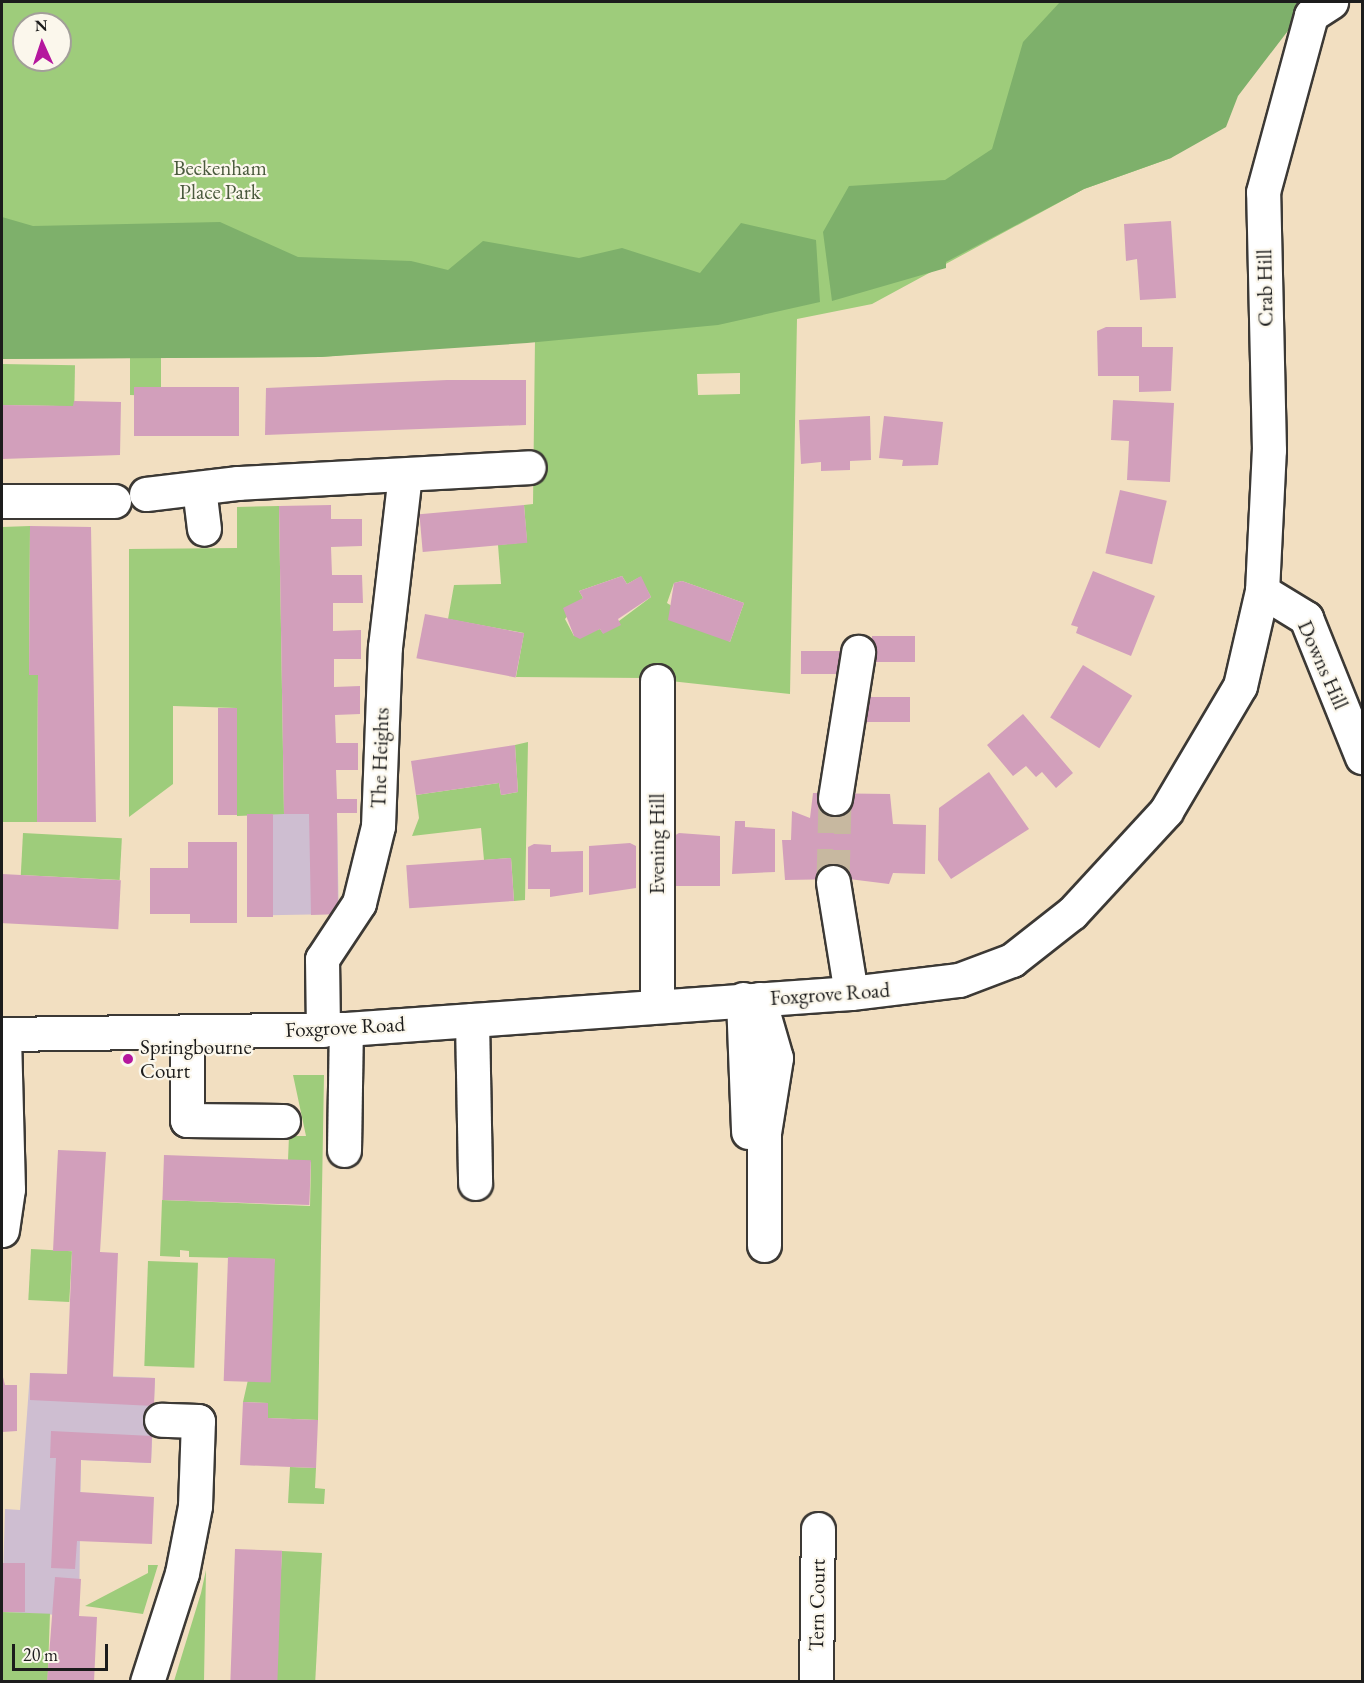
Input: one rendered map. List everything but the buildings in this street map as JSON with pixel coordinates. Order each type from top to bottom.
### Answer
[{"type":"street","name":"Crab Hill","points":[[1262,591],[1269,450],[1263,192],[1311,15],[1331,2]]},
{"type":"street","points":[[146,494],[199,488],[529,467]]},
{"type":"street","name":"The Heights","points":[[344,1150],[334,1029],[322,959],[359,903],[378,826],[385,646],[405,475]]},
{"type":"street","points":[[199,488],[204,529]]},
{"type":"street","points":[[2,501],[114,501]]},
{"type":"street","name":"Downs Hill","points":[[1262,591],[1306,618],[1362,757]]},
{"type":"street","name":"Foxgrove Road","points":[[3,1034],[334,1029],[851,993],[959,980],[1012,960],[1072,913],[1166,811],[1240,686],[1262,591]]},
{"type":"street","points":[[835,798],[858,652]]},
{"type":"street","name":"Evening Hill","points":[[657,681],[657,1006]]},
{"type":"street","points":[[833,882],[851,993]]},
{"type":"street","points":[[751,999],[756,1240]]},
{"type":"street","points":[[472,1020],[475,1183]]},
{"type":"street","points":[[187,1032],[187,1120],[284,1121]]},
{"type":"street","points":[[2,1230],[8,1189],[3,1034]]},
{"type":"street","points":[[147,1682],[188,1539],[198,1421],[161,1419]]},
{"type":"street","name":"Tern Court","points":[[816,1682],[818,1529]]},
{"type":"shaded area","points":[[337,813],[339,914],[249,916],[247,815]]},
{"type":"shaded area","points":[[30,1373],[155,1378],[151,1463],[81,1460],[79,1616],[2,1612],[5,1509],[20,1510]]},
{"type":"green space","name":"Beckenham Place Park","points":[[2,2],[1266,2],[1171,158],[1084,189],[872,304],[797,319],[790,694],[643,678],[516,677],[524,633],[448,619],[454,585],[501,584],[498,545],[527,542],[524,505],[533,504],[535,339],[321,357],[161,358],[161,396],[130,395],[130,358],[2,359]],"holes":[[[740,373],[740,394],[698,395],[697,374]],[[622,576],[627,584],[640,577],[651,597],[603,633],[600,629],[574,636],[565,619],[583,598],[579,591]],[[682,581],[744,603],[730,642],[667,603],[674,583]]]},
{"type":"green space","points":[[1060,2],[1310,2],[1238,96],[1226,127],[1171,158],[1084,189],[946,262],[946,268],[832,301],[823,232],[849,186],[945,180],[992,149],[1023,42]]},
{"type":"green space","points":[[2,217],[33,226],[220,222],[298,257],[411,261],[448,270],[483,241],[579,258],[622,248],[700,273],[741,223],[816,240],[820,302],[718,325],[527,343],[321,357],[2,359]]},
{"type":"green space","points":[[2,364],[75,365],[74,406],[2,405]]},
{"type":"green space","points":[[279,506],[284,814],[237,816],[237,708],[173,706],[173,784],[129,817],[129,549],[237,548],[237,507]]},
{"type":"green space","points":[[30,526],[29,675],[38,675],[37,822],[2,822],[2,527]]},
{"type":"green space","points":[[528,742],[525,900],[514,901],[511,858],[484,860],[481,828],[412,836],[419,818],[416,795],[499,783],[501,795],[518,792],[515,745]]},
{"type":"green space","points":[[23,833],[122,838],[120,880],[21,875]]},
{"type":"green space","points":[[293,1075],[324,1075],[318,1420],[268,1418],[268,1403],[243,1402],[275,1259],[189,1257],[189,1251],[180,1250],[180,1257],[160,1256],[162,1200],[310,1206],[311,1162],[288,1160],[289,1136],[306,1136]]},
{"type":"green space","points":[[31,1249],[72,1251],[69,1302],[28,1300]]},
{"type":"green space","points":[[148,1261],[198,1263],[194,1368],[144,1366]]},
{"type":"green space","points":[[290,1467],[316,1468],[315,1488],[325,1489],[324,1504],[288,1503]]},
{"type":"green space","points":[[282,1551],[322,1553],[315,1682],[275,1681]]},
{"type":"green space","points":[[148,1565],[158,1565],[143,1614],[85,1606],[148,1573]]},
{"type":"green space","points":[[206,1570],[204,1681],[174,1681],[201,1593]]},
{"type":"green space","points":[[2,1612],[50,1614],[48,1682],[2,1682]]},
{"type":"tunnel","points":[[833,882],[835,798]]},
{"type":"place","name":"Springbourne Court","points":[[128,1059]]}]
